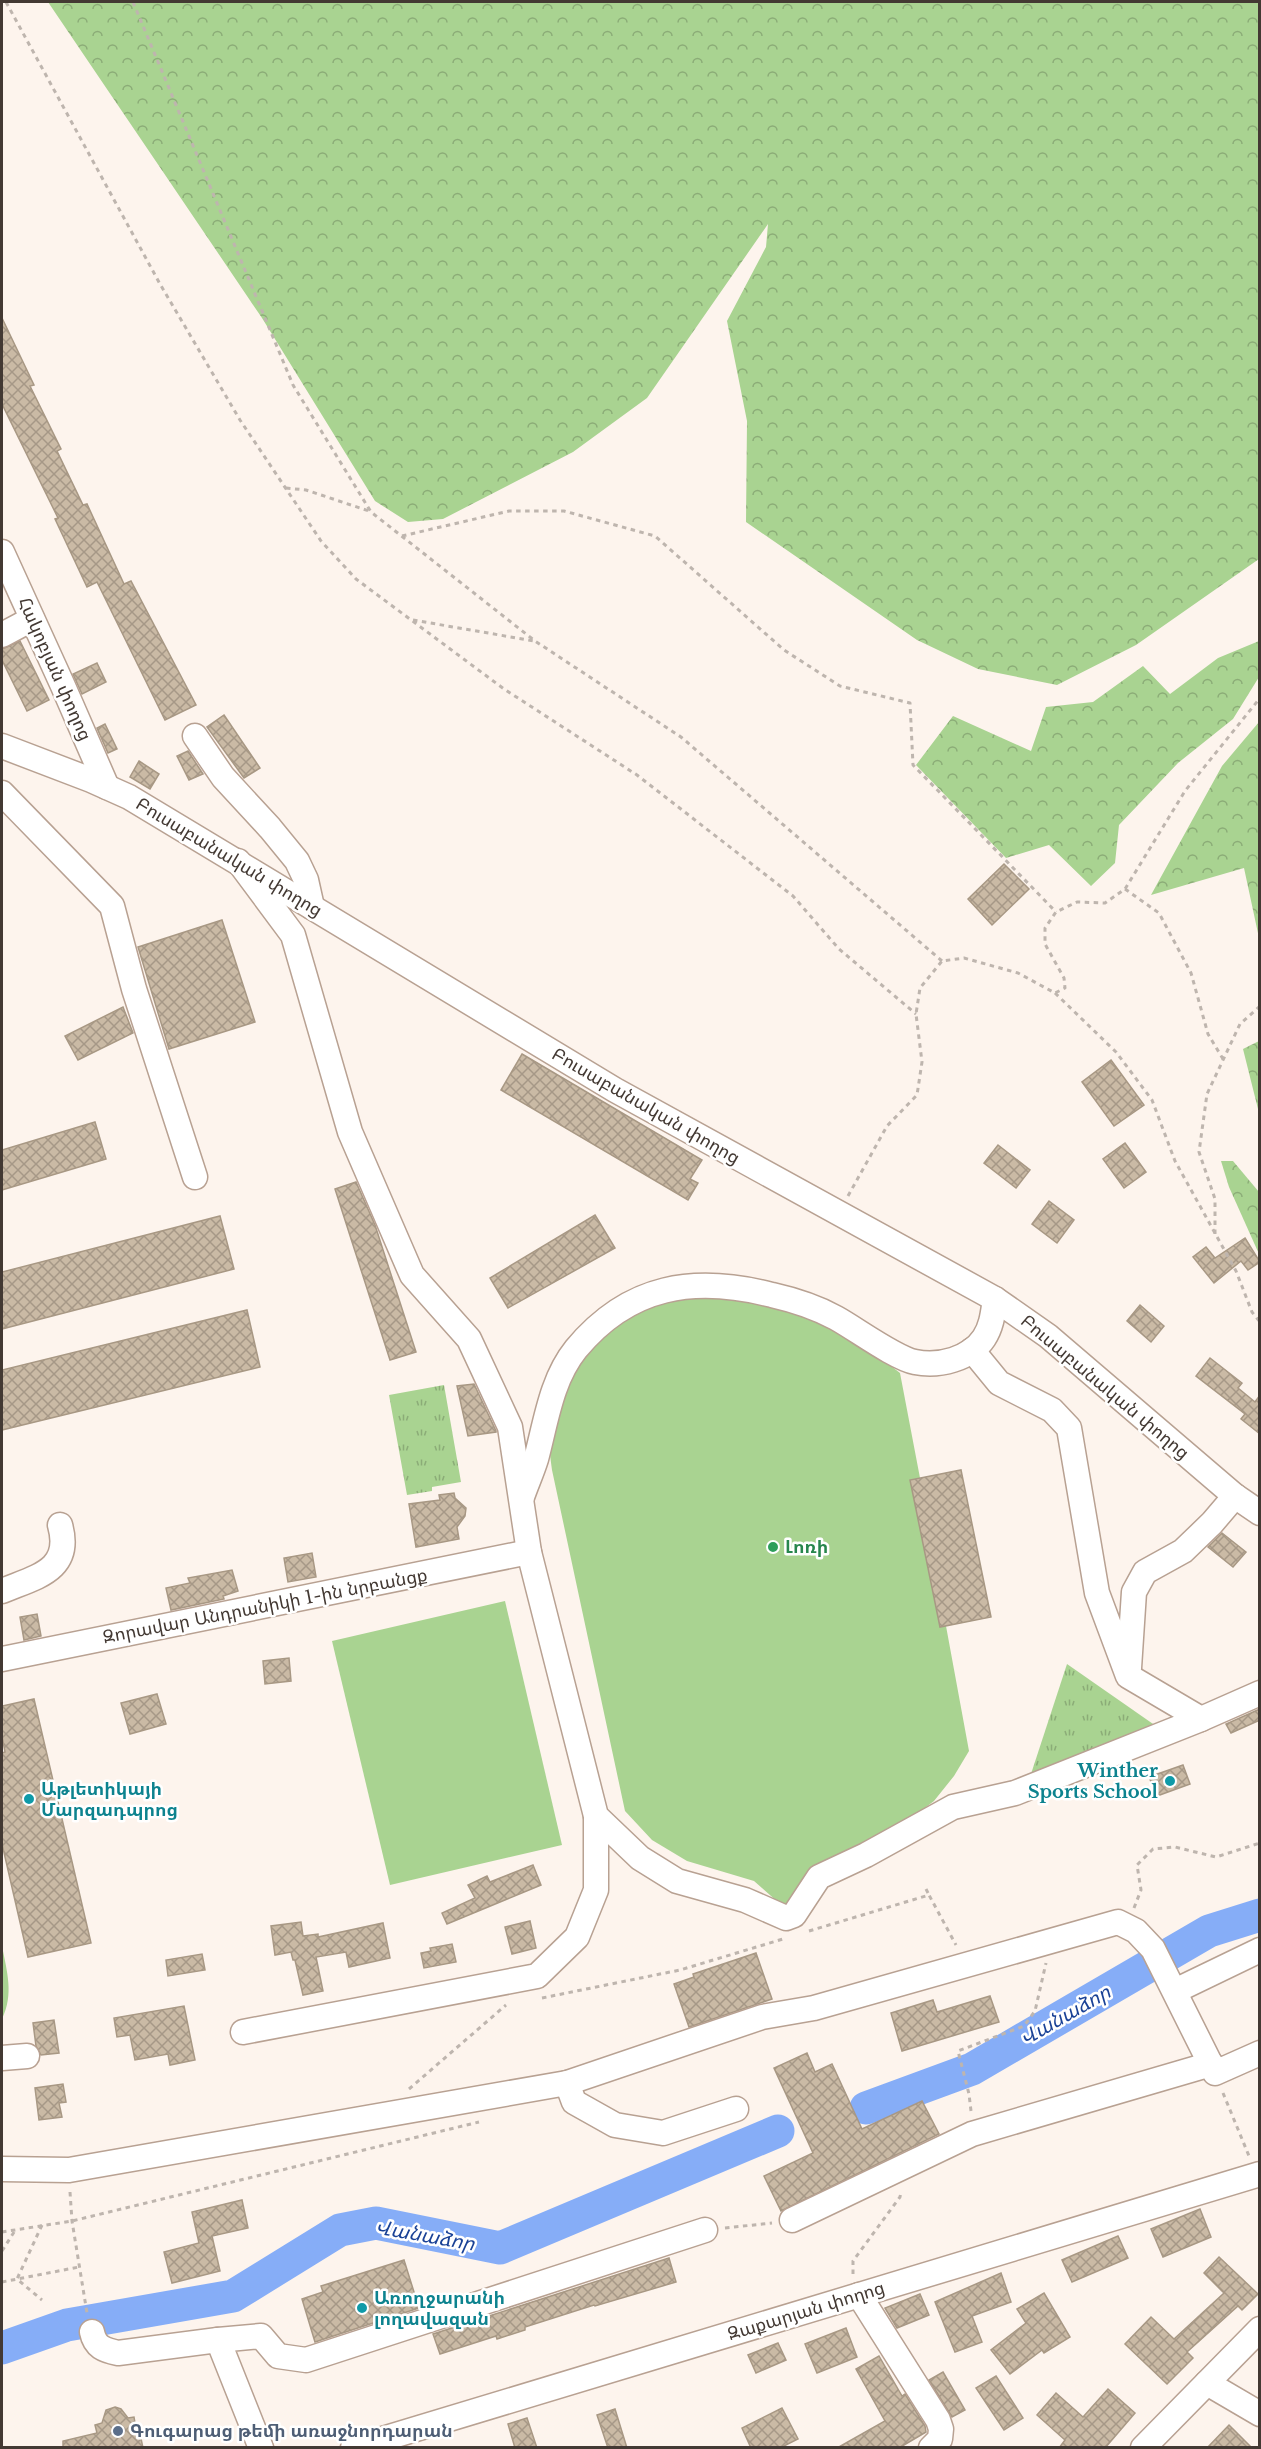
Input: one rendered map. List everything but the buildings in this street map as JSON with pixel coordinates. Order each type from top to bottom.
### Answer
[{"type":"street","name":"Հակոբյան փողոց","points":[[2,552],[106,787]]},
{"type":"street","points":[[2,634],[32,618]]},
{"type":"street","points":[[195,736],[223,777],[297,861],[306,880],[312,907]]},
{"type":"street","name":"Բուսաբանական փողոց","points":[[2,746],[129,797],[615,1090],[995,1299],[1048,1336],[1235,1496],[1260,1513]]},
{"type":"street","points":[[2,793],[112,906],[134,989],[195,1177]]},
{"type":"street","points":[[238,861],[293,935],[351,1132],[412,1275],[469,1339],[510,1427],[529,1552],[596,1816],[597,1890],[577,1937],[537,1976],[243,2032]]},
{"type":"street","points":[[521,1500],[535,1461],[556,1383],[574,1351],[600,1323],[640,1298],[676,1286],[721,1285],[796,1301],[835,1317],[913,1362],[936,1365],[972,1350],[984,1338],[992,1320],[995,1299]]},
{"type":"street","points":[[972,1350],[999,1383],[1052,1410],[1069,1428],[1097,1593],[1128,1676],[1201,1719]]},
{"type":"street","points":[[1128,1676],[1134,1592],[1145,1572],[1183,1551],[1212,1523],[1235,1496]]},
{"type":"street","points":[[2,1591],[48,1571],[60,1561],[64,1540],[60,1525]]},
{"type":"street","name":"Զորավար Անդրանիկի 1-ին նրբանցք","points":[[2,1659],[529,1552]]},
{"type":"street","points":[[596,1816],[640,1858],[677,1881],[745,1900],[786,1918],[794,1915],[819,1876],[866,1855],[953,1807],[1015,1793],[1260,1693]]},
{"type":"street","points":[[2,2169],[69,2170],[567,2083],[762,2016],[814,2008],[1118,1922],[1136,1931],[1152,1949],[1213,2069]]},
{"type":"street","points":[[1170,1981],[1260,1950]]},
{"type":"street","points":[[792,2220],[972,2134],[1213,2069],[1260,2053]]},
{"type":"street","points":[[2,2058],[27,2056]]},
{"type":"street","points":[[567,2083],[574,2102],[615,2126],[663,2133],[736,2109]]},
{"type":"street","name":"Զաքարյան փողոց","points":[[355,2447],[1258,2174]]},
{"type":"street","points":[[92,2332],[94,2340],[103,2350],[118,2353],[261,2336],[278,2356],[306,2360],[705,2230]]},
{"type":"street","points":[[860,2295],[938,2420],[941,2429],[940,2439],[931,2448]]},
{"type":"street","points":[[1143,2448],[1260,2329]]},
{"type":"street","points":[[218,2340],[261,2448]]},
{"type":"street","points":[[1207,2383],[1260,2414]]},
{"type":"path","points":[[6,2],[160,284],[240,420],[321,541],[356,579],[504,689],[637,775],[793,896],[839,949],[915,1014]]},
{"type":"path","points":[[133,2],[293,385],[371,512]]},
{"type":"path","points":[[285,488],[306,490],[371,512],[535,641],[681,737],[942,961]]},
{"type":"path","points":[[402,536],[509,511],[564,511],[655,536],[784,650],[840,686],[910,703],[913,765],[1056,912]]},
{"type":"path","points":[[411,620],[535,641]]},
{"type":"path","points":[[1055,993],[1065,988],[1064,978],[1045,944],[1045,928],[1056,912],[1077,902],[1105,903],[1125,889],[1185,791],[1260,698]]},
{"type":"path","points":[[1125,889],[1159,913],[1191,973],[1208,1034],[1224,1059]]},
{"type":"path","points":[[839,1214],[887,1126],[917,1095],[922,1062],[915,1014],[920,988],[942,961],[964,958],[1018,973],[1055,993],[1116,1052],[1152,1100],[1175,1161],[1236,1271],[1251,1312],[1260,1322]]},
{"type":"path","points":[[1215,1234],[1215,1199],[1199,1152],[1207,1094],[1240,1024],[1260,1006]]},
{"type":"path","points":[[1128,1926],[1141,1890],[1137,1865],[1152,1849],[1175,1846],[1216,1857],[1260,1844]]},
{"type":"path","points":[[926,1889],[966,1965]]},
{"type":"path","points":[[805,1932],[929,1894]]},
{"type":"path","points":[[540,1998],[680,1970],[793,1936]]},
{"type":"path","points":[[970,2099],[958,2052],[1024,2026],[1035,2011],[1051,1941]]},
{"type":"path","points":[[407,2091],[504,2006],[516,2003]]},
{"type":"path","points":[[1213,2069],[1258,2174]]},
{"type":"path","points":[[2,2232],[72,2221],[487,2120]]},
{"type":"path","points":[[860,2295],[852,2273],[853,2261],[900,2197],[905,2166]]},
{"type":"path","points":[[69,2170],[72,2221],[85,2305]]},
{"type":"path","points":[[705,2230],[792,2220]]},
{"type":"path","points":[[17,2279],[42,2225]]},
{"type":"path","points":[[2,2251],[16,2229]]},
{"type":"path","points":[[2,2282],[79,2267]]},
{"type":"path","points":[[17,2279],[42,2300]]},
{"type":"green space","points":[[48,2],[1259,2],[1259,559],[1136,645],[1057,685],[978,669],[917,640],[746,522],[747,421],[727,321],[766,247],[768,224],[647,398],[573,452],[443,519],[408,522],[375,501],[262,318]]},
{"type":"green space","points":[[1259,641],[1259,677],[1233,719],[1178,763],[1119,825],[1115,863],[1091,886],[1049,845],[1006,858],[916,765],[953,716],[1031,751],[1046,707],[1093,702],[1143,666],[1170,694],[1218,658]]},
{"type":"green space","points":[[1259,722],[1259,938],[1244,868],[1151,895],[1222,766]]},
{"type":"green space","points":[[1259,1041],[1259,1113],[1243,1049]]},
{"type":"green space","points":[[1221,1161],[1233,1161],[1259,1192],[1259,1254],[1229,1187]]},
{"type":"green space","name":"Լոռի","points":[[680,1299],[756,1300],[794,1310],[832,1327],[868,1349],[900,1373],[920,1478],[961,1470],[991,1617],[946,1626],[969,1751],[954,1776],[934,1801],[788,1911],[754,1881],[687,1861],[652,1840],[625,1811],[550,1456],[554,1422],[569,1382],[592,1346],[607,1331],[623,1318],[651,1304]]},
{"type":"green space","points":[[444,1385],[461,1482],[432,1487],[432,1491],[407,1495],[389,1395]]},
{"type":"green space","points":[[505,1601],[562,1845],[390,1885],[332,1641]]},
{"type":"green space","points":[[1067,1664],[1156,1726],[1030,1777]]},
{"type":"green space","points":[[2,1946],[9,1992],[2,2019]]},
{"type":"waterway","name":"Վանաձոր","points":[[866,2108],[972,2069],[1209,1931],[1260,1915]]},
{"type":"waterway","name":"Վանաձոր","points":[[2,2348],[67,2325],[233,2296],[340,2230],[376,2223],[500,2248],[778,2131]]},
{"type":"place","name":"Լոռի","points":[[773,1547]]},
{"type":"place","name":"Winther Sports School","points":[[1170,1781]]},
{"type":"place","name":"Աթլետիկայի Մարզադպրոց","points":[[29,1799]]},
{"type":"place","name":"Առողջարանի լողավազան","points":[[362,2308]]},
{"type":"place","name":"Գուգարաց թեմի առաջնորդարան","points":[[118,2431]]}]
